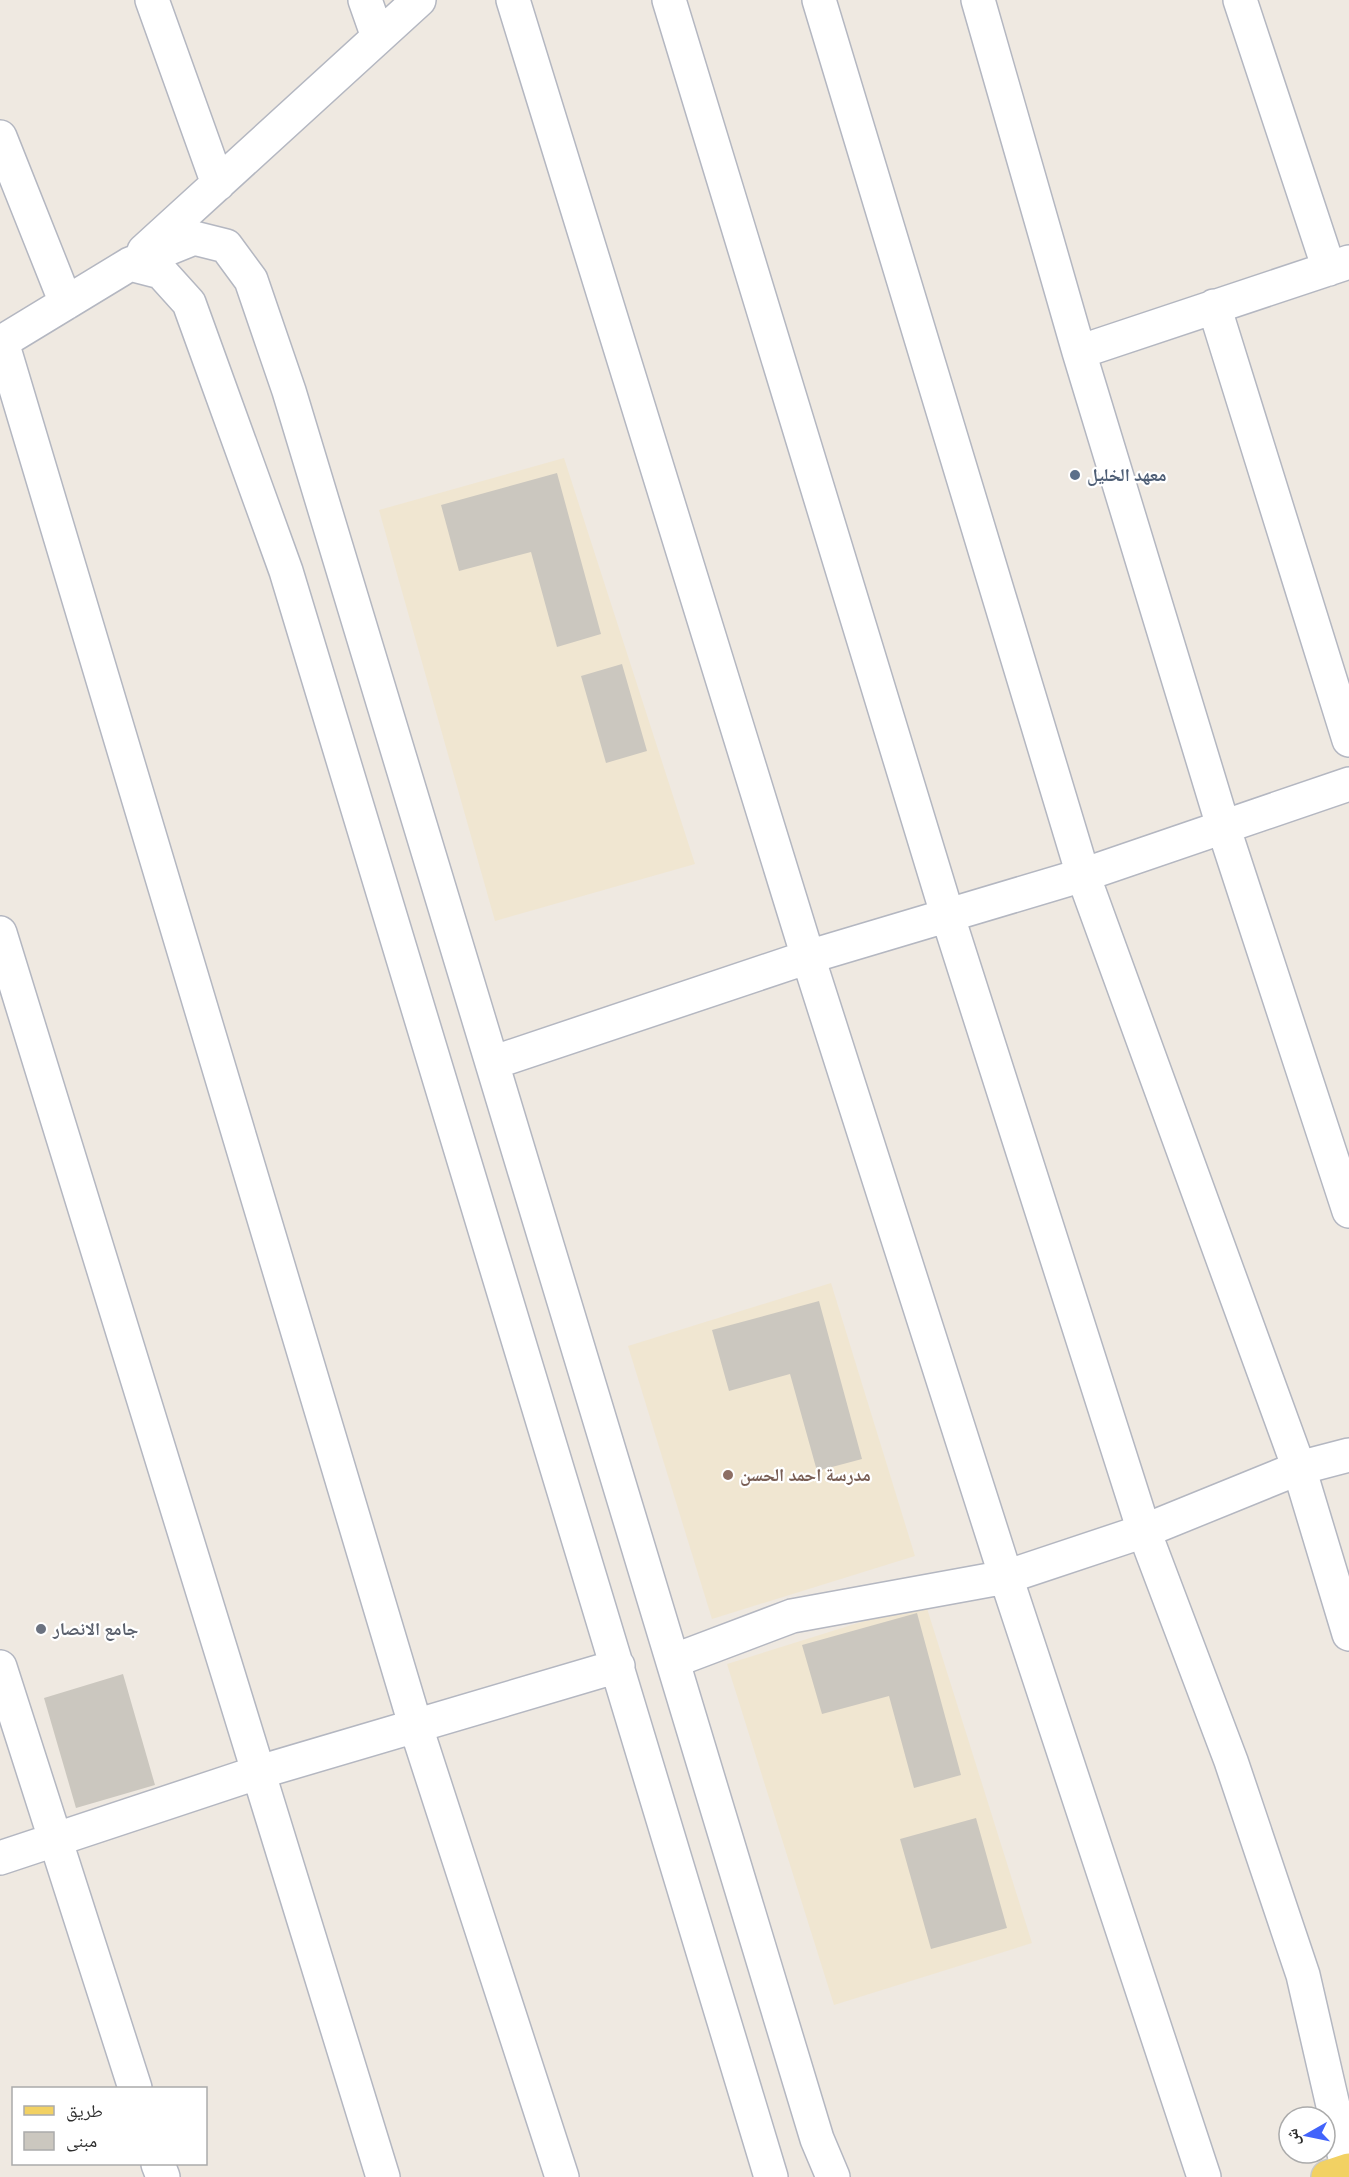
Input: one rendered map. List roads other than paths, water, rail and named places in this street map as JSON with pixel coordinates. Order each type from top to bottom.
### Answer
[{"type":"street","points":[[152,0],[218,184]]},
{"type":"street","points":[[365,0],[378,37]]},
{"type":"street","points":[[130,264],[419,0]]},
{"type":"street","points":[[513,0],[808,957],[1006,1577],[1204,2177]]},
{"type":"street","points":[[669,0],[948,917],[1144,1532],[1231,1761],[1303,1975],[1342,2173]]},
{"type":"street","points":[[819,0],[1083,875],[1299,1468],[1349,1634]]},
{"type":"street","points":[[978,0],[1079,352],[1223,826],[1349,1211]]},
{"type":"street","points":[[1079,352],[1339,266],[1240,0]]},
{"type":"street","points":[[0,137],[66,303]]},
{"type":"street","points":[[562,2177],[415,1724],[1,342],[130,264],[195,238],[226,246],[251,280],[289,391],[817,2139],[833,2177]]},
{"type":"street","points":[[130,264],[161,272],[189,303],[286,571],[771,2177]]},
{"type":"street","points":[[1214,306],[1349,740]]},
{"type":"street","points":[[492,1063],[808,957],[1083,875],[1349,784]]},
{"type":"street","points":[[0,933],[256,1773],[383,2177]]},
{"type":"street","points":[[673,1661],[792,1616],[1006,1577],[1144,1532],[1299,1468],[1349,1455]]},
{"type":"street","points":[[0,1858],[256,1773],[415,1724],[618,1666]]},
{"type":"street","points":[[0,1667],[135,2087]]},
{"type":"place","name":"معهد الخليل","points":[[1075,475]]},
{"type":"place","name":"مدرسة احمد الحسن","points":[[728,1475]]},
{"type":"place","name":"جامع الانصار","points":[[41,1629]]}]
